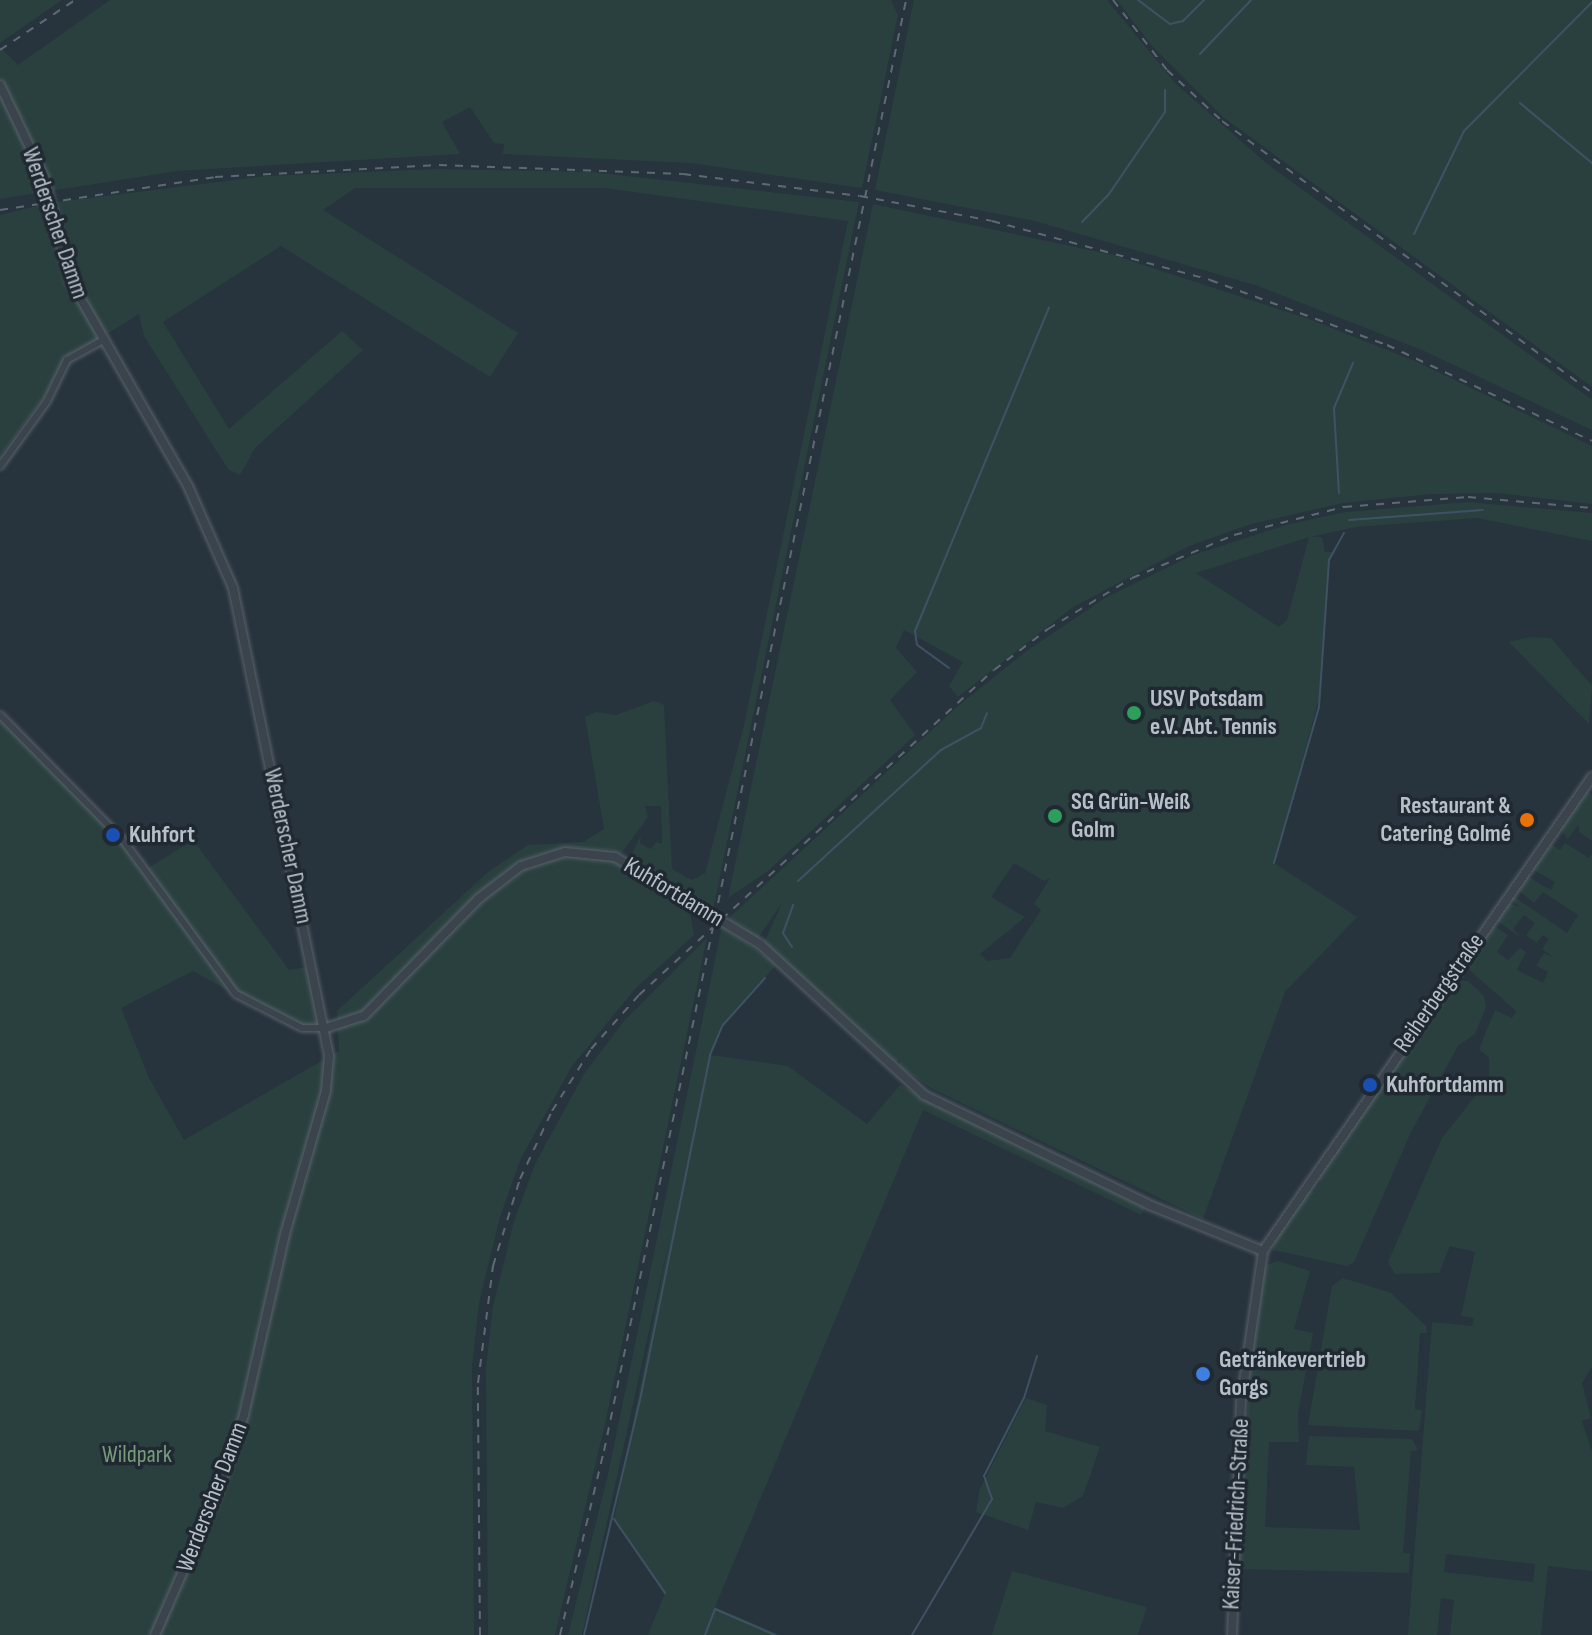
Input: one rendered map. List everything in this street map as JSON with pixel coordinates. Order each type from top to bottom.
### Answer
[{"type":"street","name":"Werderscher Damm","points":[[2,88],[44,177],[70,280],[101,341],[188,486],[233,588],[326,1028],[326,1091],[285,1234],[244,1415],[218,1491],[155,1635]]},
{"type":"street","points":[[0,466],[55,388],[67,360],[101,341]]},
{"type":"street","name":"Kuhfortdamm","points":[[0,715],[122,839],[236,994],[302,1028],[326,1028],[364,1016],[478,899],[521,866],[565,852],[615,857],[760,944],[924,1095],[1159,1209],[1263,1251]]},
{"type":"street","name":"Reiherbergstraße","points":[[1263,1251],[1592,777]]},
{"type":"street","name":"Kaiser-Friedrich-Straße","points":[[1232,1635],[1240,1414],[1263,1251]]},
{"type":"green space","points":[[0,0],[62,0],[0,43]]},
{"type":"green space","points":[[110,0],[891,0],[898,15],[862,188],[691,163],[503,154],[504,144],[494,143],[470,107],[442,122],[460,154],[177,171],[0,199],[0,47],[18,65]]},
{"type":"green space","points":[[914,0],[1107,0],[1176,84],[1266,163],[1592,400],[1592,430],[1422,350],[1258,286],[1035,221],[875,190]]},
{"type":"green space","points":[[1117,0],[1592,0],[1592,387],[1223,117],[1151,45]]},
{"type":"green space","name":"Wildpark","points":[[438,169],[591,172],[859,202],[713,910],[630,858],[641,835],[640,843],[651,849],[656,842],[662,844],[661,806],[645,806],[648,817],[621,854],[567,848],[538,856],[543,862],[579,855],[619,861],[689,906],[694,935],[635,989],[572,1066],[521,1158],[500,1217],[479,1303],[472,1366],[474,1635],[0,1635],[0,715],[147,869],[193,840],[289,970],[313,966],[326,1028],[310,1029],[280,1019],[193,971],[121,1008],[149,1078],[184,1140],[339,1051],[337,1011],[488,872],[528,845],[583,842],[604,829],[585,717],[596,712],[616,715],[654,701],[664,705],[672,869],[692,880],[705,873],[744,725],[848,221],[604,188],[355,188],[323,210],[518,333],[490,377],[281,246],[163,322],[229,429],[342,331],[363,350],[255,448],[240,475],[228,469],[144,336],[139,314],[78,352],[0,456],[0,215],[49,203],[265,176]]},
{"type":"green space","points":[[873,204],[1113,255],[1309,319],[1417,362],[1592,446],[1592,504],[1498,493],[1431,494],[1343,503],[1251,524],[1189,546],[1073,607],[958,697],[949,686],[963,662],[904,630],[896,648],[917,672],[890,700],[915,735],[768,871],[728,898]]},
{"type":"green space","points":[[1468,502],[1592,513],[1592,541],[1477,518],[1355,527],[1311,537],[1322,537],[1325,552],[1335,552],[1329,561],[1321,692],[1274,863],[1357,917],[1285,992],[1203,1219],[931,1088],[899,1066],[900,1060],[891,1063],[764,943],[782,903],[758,938],[728,919],[958,706],[1024,653],[1105,598],[1193,555],[1286,525],[1345,512]],"holes":[[[1309,537],[1287,620],[1279,627],[1196,573]],[[1014,863],[1044,881],[1050,878],[1034,904],[1041,910],[1010,958],[987,961],[980,954],[1025,917],[991,897]]]},
{"type":"green space","points":[[1529,637],[1551,638],[1592,686],[1589,724],[1509,642]]},
{"type":"green space","points":[[1586,791],[1592,795],[1592,841],[1579,832],[1579,824],[1568,839],[1560,829]]},
{"type":"green space","points":[[1549,843],[1560,850],[1565,843],[1589,858],[1592,854],[1592,1367],[1582,1383],[1591,1418],[1582,1421],[1592,1451],[1592,1571],[1548,1566],[1541,1635],[1450,1635],[1454,1600],[1441,1598],[1437,1635],[1408,1635],[1432,1322],[1472,1326],[1474,1318],[1461,1316],[1475,1252],[1450,1246],[1439,1273],[1395,1274],[1388,1262],[1442,1138],[1489,1079],[1489,1058],[1479,1049],[1495,1010],[1512,1018],[1516,1011],[1465,966],[1493,925],[1508,935],[1497,952],[1508,960],[1520,948],[1526,952],[1517,970],[1543,983],[1548,972],[1536,966],[1544,953],[1554,958],[1542,949],[1549,939],[1543,935],[1537,943],[1526,935],[1535,923],[1524,915],[1513,929],[1523,939],[1496,920],[1508,903],[1520,907],[1510,899],[1513,896],[1567,933],[1578,915],[1543,892],[1534,903],[1517,889],[1527,876],[1551,890],[1555,882],[1532,869]],"holes":[[[1446,1554],[1535,1564],[1533,1582],[1444,1572]]]},
{"type":"green space","points":[[722,926],[777,964],[723,1025],[710,1055],[788,1066],[867,1124],[900,1085],[1146,1205],[1141,1215],[923,1110],[715,1607],[780,1635],[648,1635],[665,1593],[614,1519],[670,1236],[582,1635],[568,1635],[608,1474]]},
{"type":"green space","points":[[707,938],[605,1424],[555,1635],[488,1635],[486,1367],[493,1306],[514,1221],[535,1164],[584,1074],[624,1021]]},
{"type":"green space","points":[[1454,981],[1468,981],[1484,996],[1486,1007],[1475,1034],[1458,1046],[1411,1132],[1354,1262],[1347,1266],[1273,1250],[1275,1236],[1308,1189],[1314,1192],[1321,1181],[1316,1178]]},
{"type":"green space","points":[[1278,1261],[1310,1271],[1294,1329],[1313,1333],[1298,1413],[1299,1442],[1269,1442],[1265,1527],[1360,1530],[1354,1467],[1306,1465],[1309,1436],[1412,1439],[1418,1450],[1411,1451],[1403,1553],[1410,1553],[1409,1573],[1235,1569],[1254,1331],[1263,1266]]},
{"type":"green space","points":[[1343,1278],[1391,1293],[1426,1326],[1427,1333],[1420,1333],[1415,1409],[1422,1410],[1419,1431],[1308,1425],[1332,1286]]},
{"type":"green space","points":[[1026,1398],[1047,1405],[1045,1431],[1100,1447],[1083,1496],[1063,1508],[1036,1502],[1028,1530],[976,1512],[979,1491]]},
{"type":"green space","points":[[1012,1571],[1147,1607],[1138,1635],[992,1635]]},
{"type":"waterway","points":[[1138,0],[1170,24],[1183,21],[1204,0]]},
{"type":"waterway","points":[[1200,54],[1251,0]]},
{"type":"waterway","points":[[1414,234],[1464,131],[1592,2]]},
{"type":"waterway","points":[[1082,222],[1109,194],[1165,112],[1165,90]]},
{"type":"waterway","points":[[1520,103],[1592,163]]},
{"type":"waterway","points":[[949,668],[917,645],[915,631],[1049,308]]},
{"type":"waterway","points":[[1339,493],[1334,408],[1353,363]]},
{"type":"waterway","points":[[1349,520],[1483,510]]},
{"type":"waterway","points":[[1274,863],[1319,707],[1329,560],[1344,533]]},
{"type":"waterway","points":[[798,881],[941,750],[981,728],[987,713]]},
{"type":"waterway","points":[[792,947],[783,933],[793,905]]},
{"type":"waterway","points":[[584,1635],[640,1400],[710,1055],[723,1025],[765,978]]},
{"type":"waterway","points":[[912,1635],[992,1499],[984,1476],[1024,1398],[1037,1356]]},
{"type":"waterway","points":[[614,1519],[665,1593]]},
{"type":"waterway","points":[[705,1635],[715,1609],[775,1635]]},
{"type":"railway","points":[[0,50],[75,0]]},
{"type":"railway","points":[[560,1635],[604,1451],[906,0]]},
{"type":"railway","points":[[1113,0],[1167,70],[1222,121],[1592,393]]},
{"type":"railway","points":[[0,210],[215,177],[439,165],[683,174],[860,196],[992,221],[1210,280],[1387,345],[1592,441]]},
{"type":"railway","points":[[480,1635],[478,1383],[493,1266],[520,1179],[552,1111],[591,1049],[639,995],[994,670],[1048,629],[1132,578],[1234,535],[1344,507],[1468,497],[1592,508]]},
{"type":"place","name":"USV Potsdam e.V. Abt. Tennis","points":[[1134,713]]},
{"type":"place","name":"SG Grün-Weiß Golm","points":[[1055,816]]},
{"type":"place","name":"Restaurant & Catering Golmé","points":[[1527,820]]},
{"type":"place","name":"Kuhfort","points":[[113,835]]},
{"type":"place","name":"Kuhfortdamm","points":[[1370,1085]]},
{"type":"place","name":"Getränkevertrieb Gorgs","points":[[1203,1374]]}]
